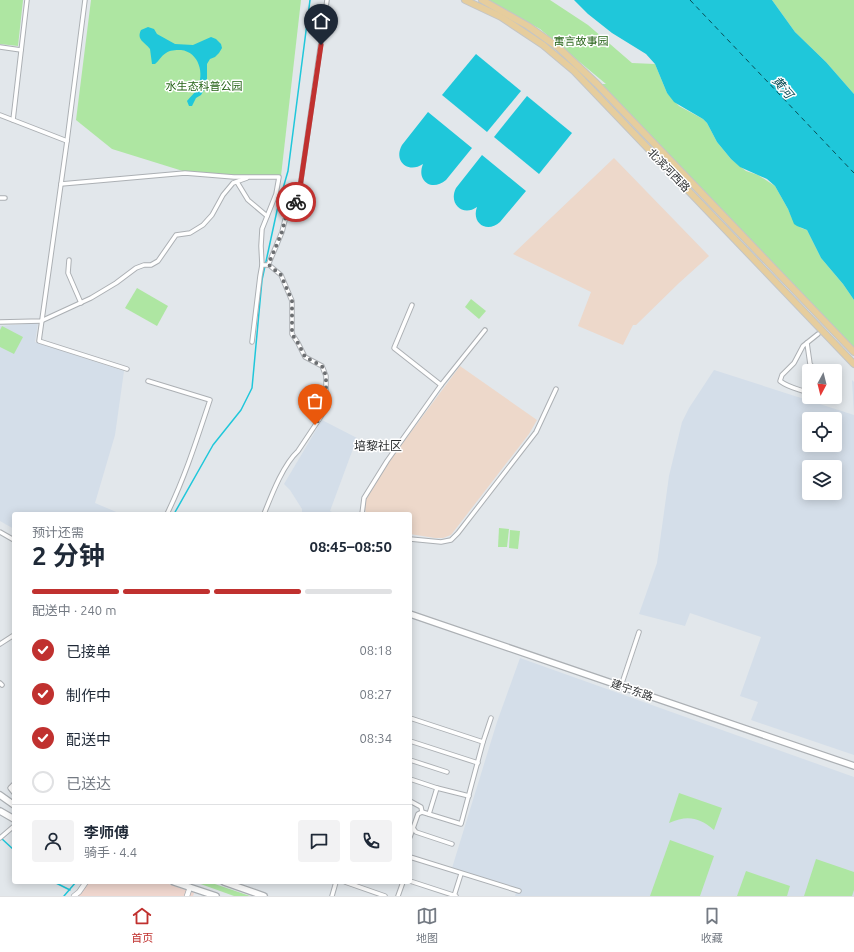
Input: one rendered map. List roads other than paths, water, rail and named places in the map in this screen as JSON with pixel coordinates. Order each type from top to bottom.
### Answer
[{"type":"main road","name":"北滨河西路","points":[[465,0],[501,17],[543,45],[574,71],[854,364]]},
{"type":"main road","name":"北滨河西路","points":[[482,0],[534,30],[559,48],[597,84],[854,352]]},
{"type":"main road","name":"建宁东路","points":[[412,615],[854,766]]},
{"type":"main road","points":[[0,795],[12,804]]},
{"type":"main road","points":[[0,811],[12,818]]},
{"type":"main road","points":[[230,884],[264,896]]},
{"type":"main road","points":[[191,885],[216,896]]},
{"type":"street","points":[[13,120],[27,0]]},
{"type":"street","points":[[85,0],[39,341],[127,369]]},
{"type":"street","points":[[269,265],[282,232],[288,208],[290,204],[298,201],[327,0]]},
{"type":"street","points":[[0,47],[21,50]]},
{"type":"street","points":[[0,116],[67,141]]},
{"type":"street","points":[[61,184],[185,173],[250,177],[279,177],[276,194],[262,229],[263,265],[260,276],[252,342]]},
{"type":"street","points":[[0,322],[41,321],[80,303],[116,283],[136,268],[144,265],[151,265],[158,261],[176,235],[190,233],[203,225],[212,216],[223,196],[233,183],[250,177]]},
{"type":"street","points":[[237,182],[248,200],[267,216]]},
{"type":"street","points":[[0,198],[5,198]]},
{"type":"street","points":[[69,260],[68,273],[80,303]]},
{"type":"street","points":[[263,265],[269,265],[281,275],[292,301],[292,334],[305,357],[322,366],[326,376],[326,398],[324,412],[294,455],[276,485],[265,512]]},
{"type":"street","points":[[412,305],[394,348],[441,385]]},
{"type":"street","points":[[362,512],[364,498],[387,461],[441,385],[485,330]]},
{"type":"street","points":[[802,390],[787,386],[780,381],[782,374],[794,363],[803,346],[818,334]]},
{"type":"street","points":[[807,343],[810,364]]},
{"type":"street","points":[[148,381],[210,400],[189,462],[176,495],[167,512]]},
{"type":"street","points":[[412,539],[441,542],[450,540],[458,532],[536,432],[556,389]]},
{"type":"street","points":[[0,532],[12,539]]},
{"type":"street","points":[[621,686],[639,632]]},
{"type":"street","points":[[0,644],[12,636]]},
{"type":"street","points":[[422,812],[461,824],[491,718]]},
{"type":"street","points":[[412,719],[483,742]]},
{"type":"street","points":[[412,742],[478,763]]},
{"type":"street","points":[[412,761],[447,772]]},
{"type":"street","points":[[412,780],[469,796]]},
{"type":"street","points":[[429,814],[437,788]]},
{"type":"street","points":[[412,802],[421,807],[422,812]]},
{"type":"street","points":[[422,812],[418,814],[412,828],[416,832],[452,844]]},
{"type":"street","points":[[0,838],[12,828]]},
{"type":"street","points":[[412,858],[519,891]]},
{"type":"street","points":[[412,883],[455,896],[461,874]]},
{"type":"street","points":[[74,896],[85,884]]},
{"type":"street","points":[[332,896],[335,884]]},
{"type":"street","points":[[350,884],[385,896]]},
{"type":"street","points":[[398,896],[402,884]]},
{"type":"street","points":[[187,896],[191,885]]},
{"type":"water","name":"黄河","points":[[574,0],[772,0],[795,32],[826,62],[854,94],[854,300],[843,284],[821,258],[807,230],[794,224],[788,209],[775,186],[767,179],[740,167],[731,159],[717,142],[707,123],[703,119],[674,102],[667,93],[655,64],[646,54],[612,33],[588,14]]},
{"type":"water","points":[[148,27],[154,29],[157,34],[175,44],[193,45],[211,37],[216,39],[221,44],[222,48],[219,53],[210,59],[207,64],[207,85],[201,95],[196,98],[192,106],[189,106],[187,101],[197,89],[200,77],[199,65],[196,59],[187,52],[175,50],[168,52],[155,64],[152,64],[150,49],[140,39],[141,30]]},
{"type":"water","points":[[476,54],[521,91],[487,132],[442,95]]},
{"type":"water","points":[[527,96],[572,133],[539,174],[494,137]]},
{"type":"water","points":[[428,112],[472,148],[446,180],[436,185],[431,185],[424,180],[421,170],[423,164],[412,168],[407,167],[401,161],[399,156],[402,145]]},
{"type":"water","points":[[482,155],[526,191],[500,222],[490,227],[485,227],[478,222],[476,218],[477,207],[472,210],[462,210],[455,204],[454,199],[456,188]]},
{"type":"waterway","points":[[175,512],[213,445],[241,410],[252,388],[262,280],[278,206],[288,171],[310,0]]},
{"type":"waterway","points":[[1,838],[12,848]]},
{"type":"waterway","points":[[58,884],[70,890]]},
{"type":"waterway","points":[[64,896],[74,884]]},
{"type":"district","name":"培黎社区","points":[[378,445]]},
{"type":"park label","name":"寓言故事园","points":[[581,41]]},
{"type":"park label","name":"水生态科普公园","points":[[204,86]]}]
